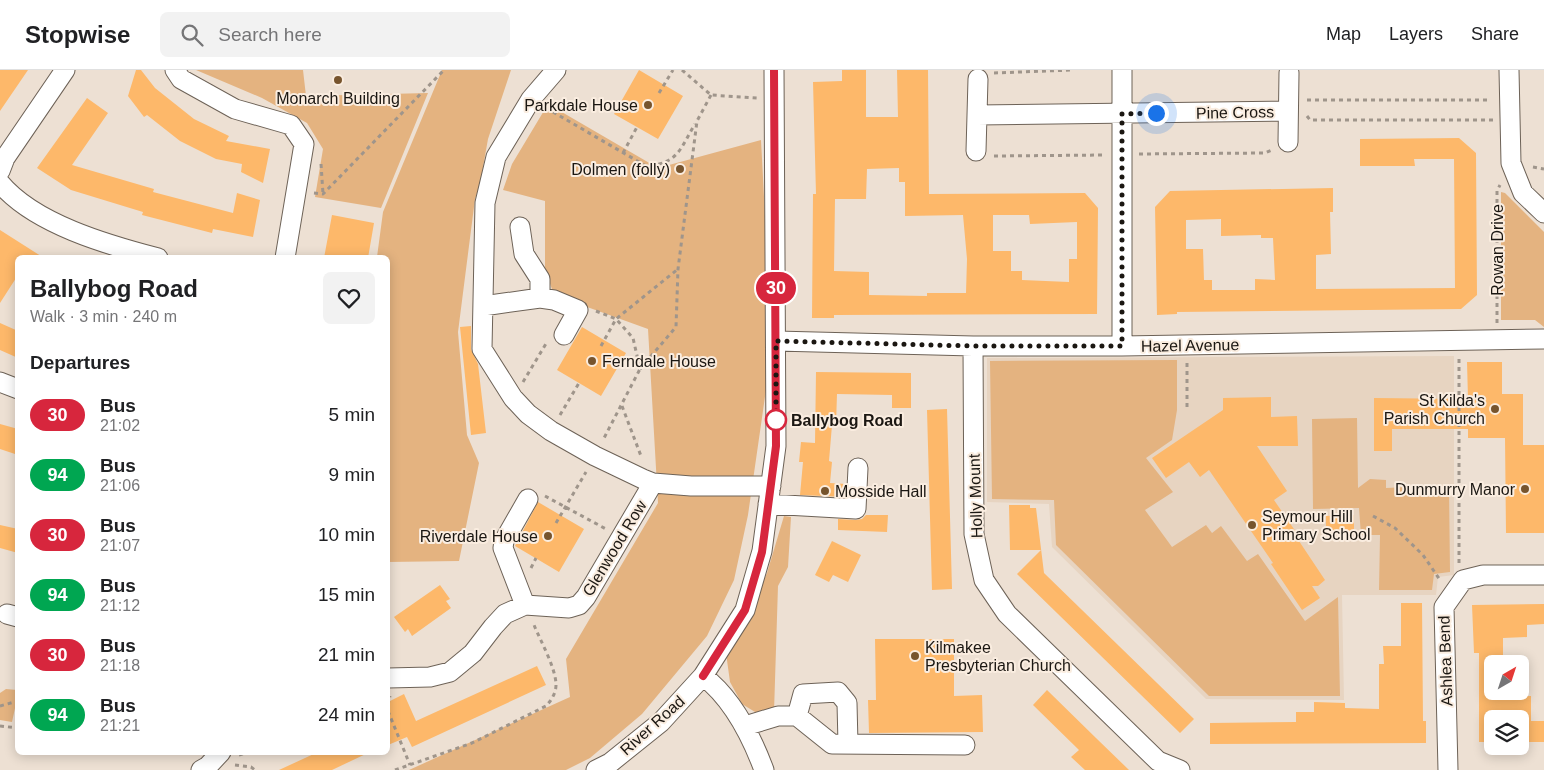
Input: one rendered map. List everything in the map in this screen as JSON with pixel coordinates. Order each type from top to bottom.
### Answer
[{"type":"street","points":[[0,171],[4,158],[65,70]]},
{"type":"street","points":[[175,70],[180,79],[235,109],[291,125],[304,144],[285,255]]},
{"type":"street","points":[[556,70],[531,99],[496,157],[486,203],[482,349],[513,398],[528,414],[551,431],[595,456],[648,481],[770,495],[856,510],[858,468]]},
{"type":"street","points":[[764,770],[745,726],[726,697],[703,676],[745,610],[762,552],[776,446],[774,70]]},
{"type":"street","points":[[1122,70],[1122,346]]},
{"type":"street","name":"Rowan Drive","points":[[1509,70],[1511,163],[1523,193],[1544,213]]},
{"type":"street","name":"Pine Cross","points":[[1288,74],[1299,109],[1288,142]]},
{"type":"street","points":[[976,151],[978,79]]},
{"type":"street","name":"Pine Cross","points":[[977,115],[1122,114],[1299,109]]},
{"type":"street","points":[[0,183],[11,197],[56,223],[120,253],[135,255]]},
{"type":"street","points":[[520,227],[524,254],[540,279],[540,298]]},
{"type":"street","points":[[483,306],[540,298],[554,300],[578,310],[564,335]]},
{"type":"street","name":"Hazel Avenue","points":[[776,341],[973,346],[1122,346],[1544,339]]},
{"type":"street","name":"Holly Mount","points":[[973,346],[974,534],[984,580],[1007,614],[1158,761],[1180,770]]},
{"type":"street","points":[[0,382],[15,388]]},
{"type":"street","name":"Glenwood Row","points":[[390,678],[430,677],[450,672],[473,653],[505,614],[525,606],[568,608],[579,605],[586,597],[621,538],[648,481]]},
{"type":"street","points":[[525,606],[503,548],[504,541],[528,499]]},
{"type":"street","points":[[1463,580],[1483,575],[1544,575]]},
{"type":"street","name":"Ashlea Bend","points":[[1448,770],[1444,607],[1463,580]]},
{"type":"street","name":"River Road","points":[[596,770],[610,763],[661,722],[703,676]]},
{"type":"street","points":[[798,716],[803,694],[838,692],[847,703],[848,744]]},
{"type":"street","points":[[745,726],[778,716],[798,716],[832,744],[964,745]]},
{"type":"street","points":[[201,770],[208,766],[218,755]]},
{"type":"path","points":[[296,191],[322,194],[444,70]]},
{"type":"path","points":[[659,93],[673,70]]},
{"type":"path","points":[[682,70],[710,95],[775,99]]},
{"type":"path","points":[[978,79],[995,72],[1072,70]]},
{"type":"path","points":[[531,99],[646,166],[660,165],[673,160],[697,121],[710,95]]},
{"type":"path","points":[[1509,120],[1310,120],[1299,109],[1308,100],[1510,100]]},
{"type":"path","points":[[556,524],[595,456],[640,369],[676,327],[678,269],[697,121]]},
{"type":"path","points":[[623,152],[637,127]]},
{"type":"path","points":[[976,151],[990,156],[1265,153],[1288,142]]},
{"type":"path","name":"Rowan Drive","points":[[1497,341],[1497,191],[1511,163]]},
{"type":"path","points":[[600,346],[616,319],[678,269]]},
{"type":"path","points":[[578,310],[590,309],[616,319],[634,338],[640,369]]},
{"type":"path","points":[[513,398],[547,342],[564,335]]},
{"type":"path","points":[[1459,341],[1459,575],[1463,580]]},
{"type":"path","points":[[1187,345],[1187,409]]},
{"type":"path","points":[[551,431],[579,383]]},
{"type":"path","points":[[622,406],[648,481]]},
{"type":"path","points":[[528,499],[536,492],[621,538]]},
{"type":"path","points":[[1372,516],[1395,528],[1423,555],[1450,598]]},
{"type":"path","points":[[395,770],[472,743],[546,706],[551,700],[556,685],[550,662],[525,606]]},
{"type":"path","points":[[0,706],[15,703]]},
{"type":"path","points":[[390,716],[410,765]]},
{"type":"path","points":[[0,726],[15,728]]},
{"type":"shaded area","points":[[196,70],[303,70],[306,96],[428,93],[381,208],[315,197],[323,149],[307,123],[262,98]]},
{"type":"shaded area","points":[[442,70],[511,70],[488,139],[480,184],[475,199],[458,332],[467,435],[479,463],[459,561],[390,562],[390,255],[377,255],[383,212]]},
{"type":"shaded area","points":[[548,104],[658,168],[761,140],[772,348],[748,515],[734,580],[707,636],[642,714],[590,758],[566,770],[409,770],[570,697],[566,659],[658,503],[648,329],[554,295],[545,269],[545,201],[503,190],[512,164]]},
{"type":"shaded area","points":[[1501,192],[1505,193],[1544,232],[1544,327],[1535,320],[1501,320]]},
{"type":"shaded area","name":"Seymour Hill Primary School","points":[[1454,356],[1454,575],[1438,577],[1436,595],[1342,595],[1344,700],[1206,699],[1052,547],[1049,504],[987,502],[987,358]]},
{"type":"shaded area","points":[[1177,360],[1177,410],[1172,440],[1146,458],[1173,492],[1145,510],[1172,547],[1206,525],[1212,533],[1221,526],[1247,561],[1258,554],[1305,621],[1338,597],[1340,696],[1209,696],[1056,545],[1054,500],[992,499],[990,361]]},
{"type":"shaded area","points":[[1357,418],[1358,488],[1370,479],[1386,480],[1386,488],[1449,485],[1450,572],[1434,574],[1432,590],[1379,590],[1380,535],[1361,535],[1359,508],[1313,509],[1312,419]]},
{"type":"shaded area","points":[[784,516],[791,517],[788,567],[778,586],[774,712],[760,715],[742,704],[730,682],[726,653],[745,620],[767,573]]},
{"type":"shaded area","points":[[6,689],[15,690],[15,708],[12,722],[0,720],[0,693]]},
{"type":"building","points":[[0,70],[28,70],[0,111]]},
{"type":"building","points":[[136,70],[141,70],[155,88],[194,119],[229,136],[226,141],[270,149],[263,183],[241,172],[242,164],[216,159],[180,141],[147,115],[144,117],[128,96]]},
{"type":"building","name":"Parkdale House","points":[[639,70],[683,96],[658,139],[614,114]]},
{"type":"building","points":[[842,70],[866,70],[866,117],[898,117],[897,70],[928,70],[929,194],[1085,193],[1098,208],[1097,314],[834,315],[834,318],[812,318],[813,194],[816,194],[813,82],[842,81]],"holes":[[[899,168],[899,182],[905,182],[905,216],[963,215],[967,259],[966,293],[927,293],[927,296],[869,295],[869,272],[834,271],[835,199],[866,199],[867,169]],[[993,215],[1029,215],[1030,224],[1077,222],[1077,259],[1069,259],[1069,282],[1022,280],[1022,271],[1011,271],[1011,251],[993,251]]]},
{"type":"building","points":[[87,98],[108,113],[72,165],[154,189],[153,192],[233,213],[237,193],[260,200],[253,237],[213,229],[212,233],[142,215],[143,212],[71,190],[37,168]]},
{"type":"building","points":[[1459,138],[1476,153],[1477,295],[1461,309],[1177,312],[1177,314],[1157,315],[1155,207],[1170,191],[1333,188],[1333,212],[1330,212],[1331,254],[1316,255],[1316,289],[1455,288],[1454,159],[1414,159],[1415,166],[1360,166],[1360,139]],"holes":[[[1221,219],[1221,236],[1261,235],[1261,238],[1273,238],[1275,280],[1255,279],[1255,290],[1212,290],[1212,280],[1204,280],[1203,249],[1186,249],[1186,220]]]},
{"type":"building","points":[[332,215],[374,223],[369,255],[325,255]]},
{"type":"building","points":[[0,230],[39,255],[15,255],[15,280],[0,303]]},
{"type":"building","points":[[0,323],[15,330],[15,357],[0,350]]},
{"type":"building","points":[[471,326],[471,349],[478,364],[486,433],[471,435],[460,327]]},
{"type":"building","name":"Ferndale House","points":[[582,327],[626,353],[601,396],[557,370]]},
{"type":"building","points":[[1467,362],[1502,362],[1502,394],[1523,394],[1523,445],[1544,445],[1544,533],[1506,533],[1505,438],[1468,438],[1468,429],[1392,429],[1392,451],[1374,451],[1374,398],[1468,399]]},
{"type":"building","points":[[816,372],[911,373],[911,408],[892,408],[892,395],[837,394],[836,425],[832,425],[829,461],[832,462],[830,483],[846,484],[845,497],[800,495],[803,462],[799,462],[801,442],[815,443]]},
{"type":"building","points":[[1271,397],[1271,417],[1297,416],[1298,446],[1257,446],[1287,491],[1274,500],[1325,580],[1318,586],[1312,586],[1320,598],[1302,610],[1271,564],[1273,563],[1209,470],[1200,477],[1189,462],[1166,478],[1152,458],[1223,410],[1223,398]]},
{"type":"building","points":[[947,409],[952,589],[932,590],[927,410]]},
{"type":"building","points":[[0,424],[15,428],[15,454],[0,449]]},
{"type":"building","name":"Riverdale House","points":[[538,502],[584,529],[559,572],[515,546]]},
{"type":"building","points":[[1009,505],[1030,505],[1030,508],[1036,508],[1044,573],[1194,719],[1180,733],[1017,574],[1041,550],[1010,550]]},
{"type":"building","points":[[866,515],[888,515],[887,532],[838,530],[838,519],[856,520],[862,519]]},
{"type":"building","points":[[1354,515],[1354,534],[1326,535],[1326,516]]},
{"type":"building","points":[[0,525],[15,528],[15,552],[0,548]]},
{"type":"building","points":[[832,541],[861,555],[848,582],[833,575],[829,582],[815,575]]},
{"type":"building","points":[[440,585],[450,599],[446,601],[451,608],[412,636],[408,629],[405,632],[394,617]]},
{"type":"building","points":[[1401,603],[1422,603],[1423,721],[1426,721],[1426,743],[1210,744],[1210,723],[1296,722],[1296,712],[1314,712],[1314,702],[1345,703],[1345,708],[1379,709],[1379,664],[1384,664],[1383,646],[1401,646]]},
{"type":"building","points":[[1544,604],[1544,624],[1527,625],[1527,637],[1503,638],[1503,655],[1484,655],[1484,700],[1529,700],[1529,696],[1531,696],[1531,721],[1544,721],[1544,742],[1529,742],[1529,710],[1484,710],[1484,742],[1479,742],[1479,653],[1474,653],[1472,605]]},
{"type":"building","points":[[875,639],[954,639],[954,696],[982,695],[983,732],[869,733],[868,700],[876,700]]},
{"type":"building","points":[[537,666],[546,685],[412,747],[407,737],[390,744],[390,701],[404,694],[416,721]]},
{"type":"building","points":[[1047,690],[1129,770],[1085,770],[1071,757],[1079,750],[1033,705]]},
{"type":"building","points":[[312,755],[364,755],[332,770],[279,770]]},
{"type":"bus line","name":"30","points":[[703,676],[745,610],[762,552],[776,446],[774,70]]},
{"type":"place","name":"Monarch Building","points":[[338,80]]},
{"type":"place","name":"Parkdale House","points":[[648,105]]},
{"type":"place","name":"Dolmen (folly)","points":[[680,169]]},
{"type":"place","name":"Ferndale House","points":[[592,361]]},
{"type":"place","name":"St Kilda's Parish Church","points":[[1495,409]]},
{"type":"place","name":"Ballybog Road","points":[[776,420]]},
{"type":"place","name":"Dunmurry Manor","points":[[1525,489]]},
{"type":"place","name":"Mosside Hall","points":[[825,491]]},
{"type":"place","name":"Seymour Hill Primary School","points":[[1252,525]]},
{"type":"place","name":"Riverdale House","points":[[548,536]]},
{"type":"place","name":"Kilmakee Presbyterian Church","points":[[915,656]]},
{"type":"route","points":[[776,420],[776,341],[973,346],[1122,346],[1122,114],[1156,113]]}]
